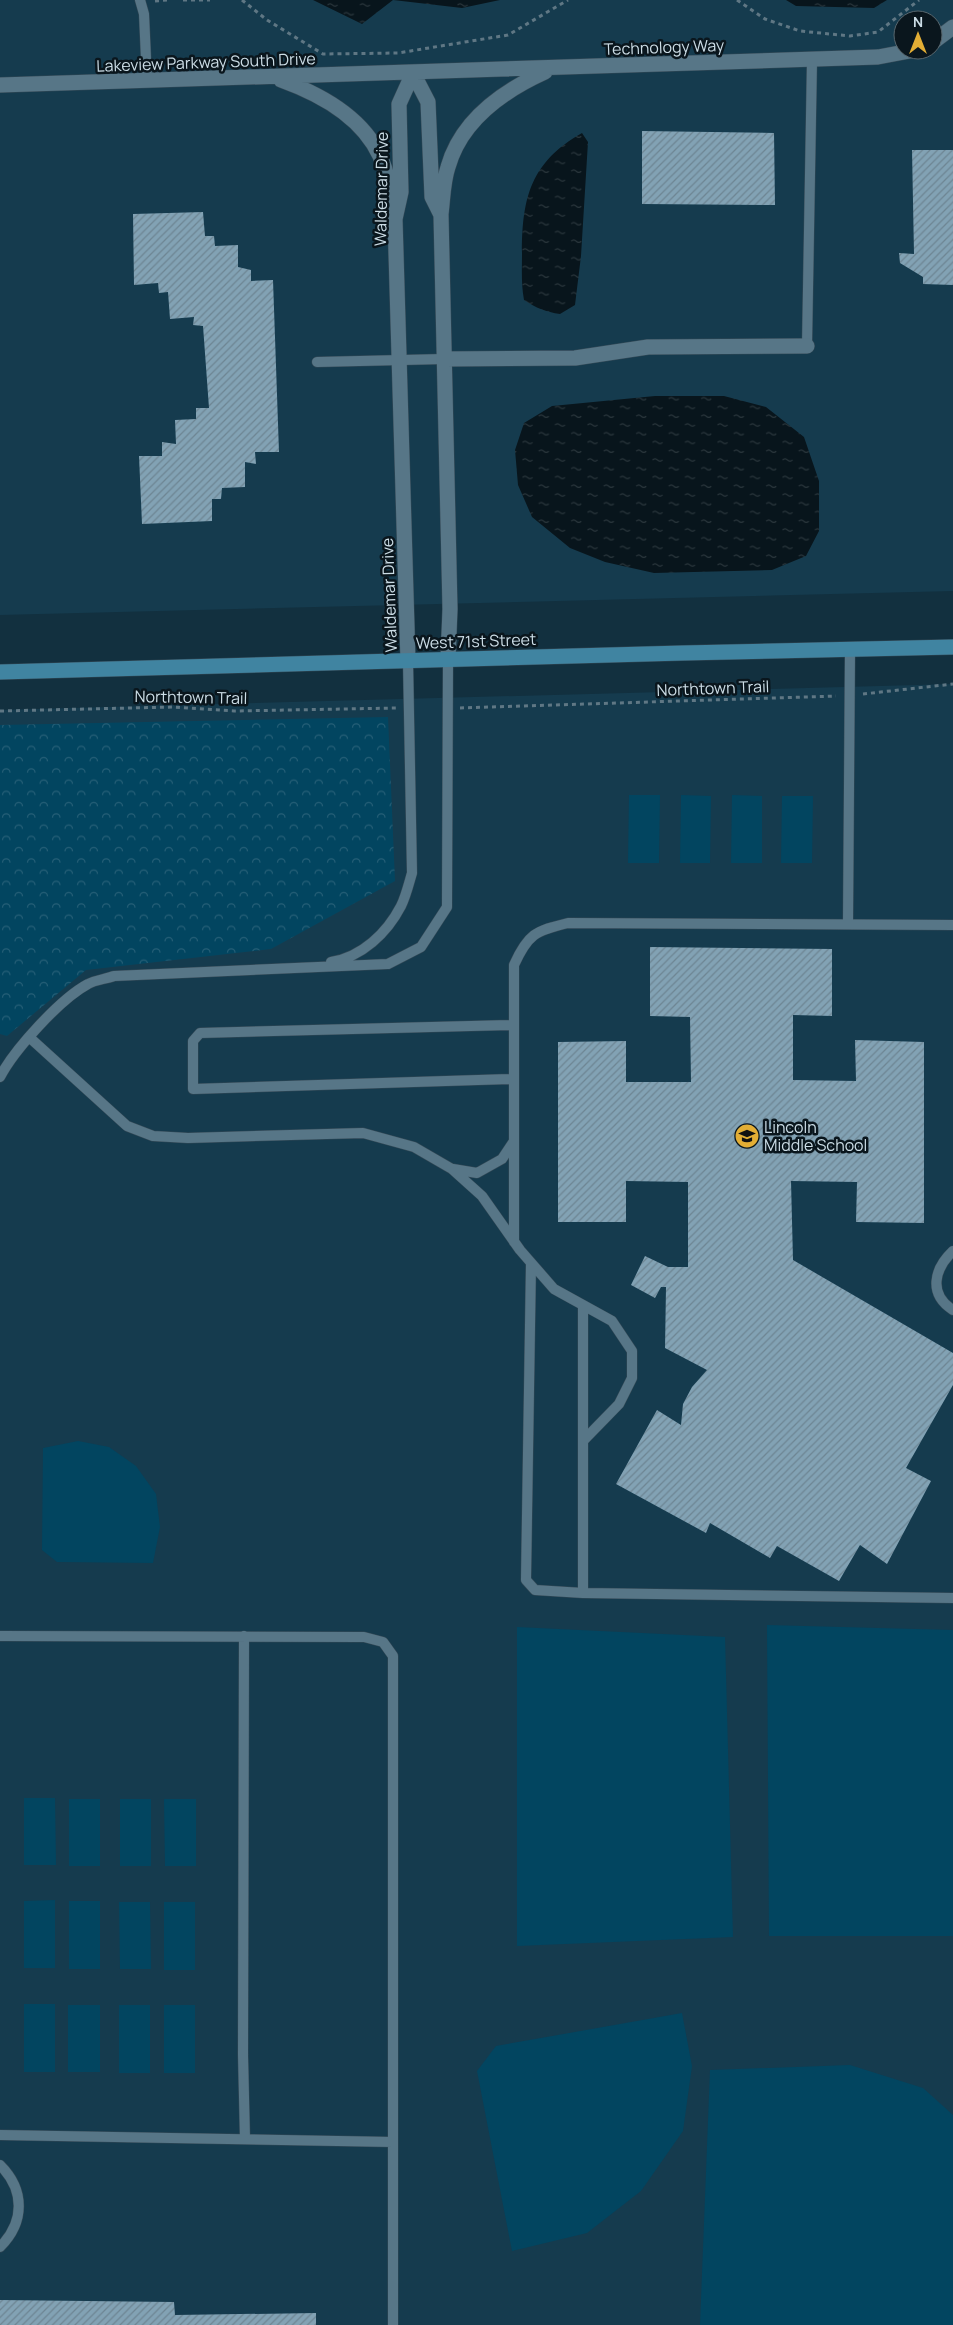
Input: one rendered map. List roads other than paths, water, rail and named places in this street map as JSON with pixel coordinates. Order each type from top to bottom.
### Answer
[{"type":"main road","name":"West 71st Street","points":[[0,672],[448,659],[953,648]]},
{"type":"street","name":"Technology Way","points":[[413,73],[812,60],[878,57],[893,54]]},
{"type":"street","points":[[448,659],[450,609],[441,215],[444,187],[448,166],[470,127],[482,111],[524,81],[552,69]]},
{"type":"street","name":"Lakeview Parkway South Drive","points":[[0,85],[413,73]]},
{"type":"street","points":[[413,73],[428,102],[432,197],[441,215]]},
{"type":"street","name":"Waldemar Drive","points":[[408,661],[396,219],[401,192],[399,104],[413,73]]},
{"type":"street","points":[[272,77],[298,86],[327,102],[347,114],[359,126],[372,141],[380,157],[396,219]]},
{"type":"street","points":[[444,359],[575,358],[648,347],[807,346]]},
{"type":"lane","points":[[140,0],[144,14],[147,81]]},
{"type":"lane","points":[[807,346],[812,60]]},
{"type":"lane","points":[[317,362],[444,359]]},
{"type":"lane","points":[[848,924],[850,649]]},
{"type":"lane","points":[[0,1077],[8,1061],[30,1037],[65,1002],[88,984],[114,976],[288,970],[388,964],[421,947],[447,907],[448,659]]},
{"type":"lane","points":[[288,970],[342,960],[375,942],[402,906],[412,873],[408,661]]},
{"type":"lane","points":[[514,1242],[514,965],[524,944],[543,929],[568,923],[953,925]]},
{"type":"lane","points":[[513,1025],[200,1032],[193,1041],[194,1089],[513,1079]]},
{"type":"lane","points":[[30,1037],[127,1126],[153,1136],[188,1138],[363,1132],[414,1147],[452,1169],[482,1196],[514,1242],[554,1289],[583,1307],[612,1321],[632,1351],[632,1378],[619,1404],[583,1441]]},
{"type":"lane","points":[[452,1169],[477,1173],[502,1160],[514,1141]]},
{"type":"lane","points":[[953,1251],[942,1261],[935,1287],[944,1304],[953,1310]]},
{"type":"lane","points":[[531,1263],[526,1580],[535,1590],[583,1594],[953,1598]]},
{"type":"lane","points":[[583,1307],[583,1594]]},
{"type":"lane","points":[[0,1636],[364,1637],[383,1642],[393,1656],[393,2325]]},
{"type":"lane","points":[[244,1636],[243,2055],[245,2139]]},
{"type":"lane","points":[[0,2135],[393,2142]]},
{"type":"lane","points":[[0,2165],[12,2178],[20,2206],[12,2234],[0,2247]]},
{"type":"water","points":[[313,0],[393,0],[362,24]]},
{"type":"water","points":[[393,0],[500,0],[462,8]]},
{"type":"water","points":[[786,0],[887,0],[874,8],[796,6]]},
{"type":"water","points":[[582,133],[588,142],[581,256],[575,305],[560,314],[541,309],[524,300],[522,288],[522,233],[524,215],[533,183],[541,169],[551,156]]},
{"type":"water","points":[[655,396],[724,396],[766,407],[804,437],[819,481],[819,531],[806,556],[772,570],[654,573],[605,562],[570,548],[532,517],[518,485],[515,450],[524,423],[552,406]]},
{"type":"place","name":"Lincoln Middle School","points":[[747,1136]]}]
